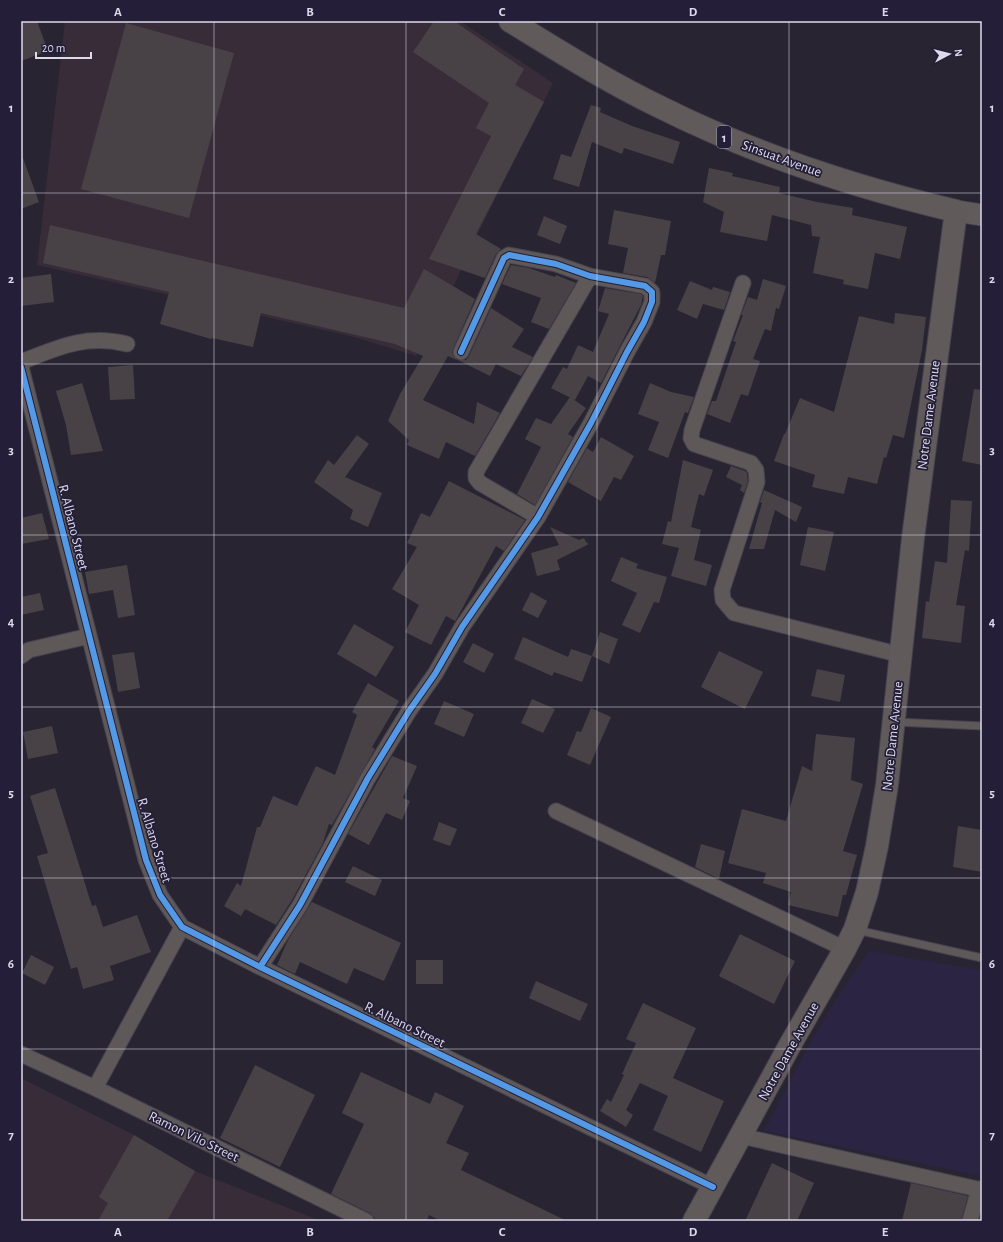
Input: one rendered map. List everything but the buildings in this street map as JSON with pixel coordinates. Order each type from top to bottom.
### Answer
[{"type":"main road","name":"Sinsuat Avenue","points":[[510,21],[606,79],[708,130],[768,154],[853,184],[956,211],[982,215]]},
{"type":"main road","name":"Notre Dame Avenue","points":[[694,1221],[845,949],[855,929],[867,892],[877,846],[894,722],[912,538],[949,253],[956,211]]},
{"type":"street","points":[[260,967],[300,905],[368,778],[409,711],[435,674],[462,627],[538,517],[591,423],[644,322],[652,302],[652,292],[645,286],[590,276],[556,264],[509,255],[504,258],[461,352]]},
{"type":"street","points":[[538,517],[480,484],[476,478],[476,472],[590,276]]},
{"type":"street","points":[[743,283],[694,422],[691,438],[694,444],[751,463],[756,470],[757,482],[722,590],[723,600],[734,612],[901,655]]},
{"type":"street","points":[[21,362],[56,348],[93,340],[109,339],[127,344]]},
{"type":"street","name":"R. Albano Street","points":[[21,366],[146,860],[160,895],[182,927],[260,967],[713,1187]]},
{"type":"street","points":[[21,656],[29,650],[89,636]]},
{"type":"street","points":[[556,811],[845,949]]},
{"type":"street","points":[[95,1088],[182,927]]},
{"type":"street","name":"Ramon Vilo Street","points":[[21,1054],[95,1088],[366,1221]]},
{"type":"street","points":[[741,1136],[980,1190],[970,1221]]},
{"type":"lane","points":[[894,722],[982,726]]},
{"type":"lane","points":[[855,929],[982,958]]},
{"type":"shaded area","points":[[65,21],[460,21],[553,83],[472,245],[442,313],[416,356],[354,337],[37,265]]},
{"type":"shaded area","points":[[869,951],[982,970],[982,1176],[764,1131],[809,1045],[838,996]]},
{"type":"shaded area","points":[[21,1078],[134,1135],[195,1171],[321,1221],[21,1221]]},
{"type":"cycle path","points":[[260,967],[300,905],[368,778],[409,711],[435,674],[462,627],[538,517],[591,423],[644,322],[652,302],[652,292],[645,286],[590,276],[556,264],[509,255],[504,258],[461,352]]},
{"type":"cycle path","points":[[21,367],[146,860],[160,895],[182,927],[260,967],[713,1187]]}]
